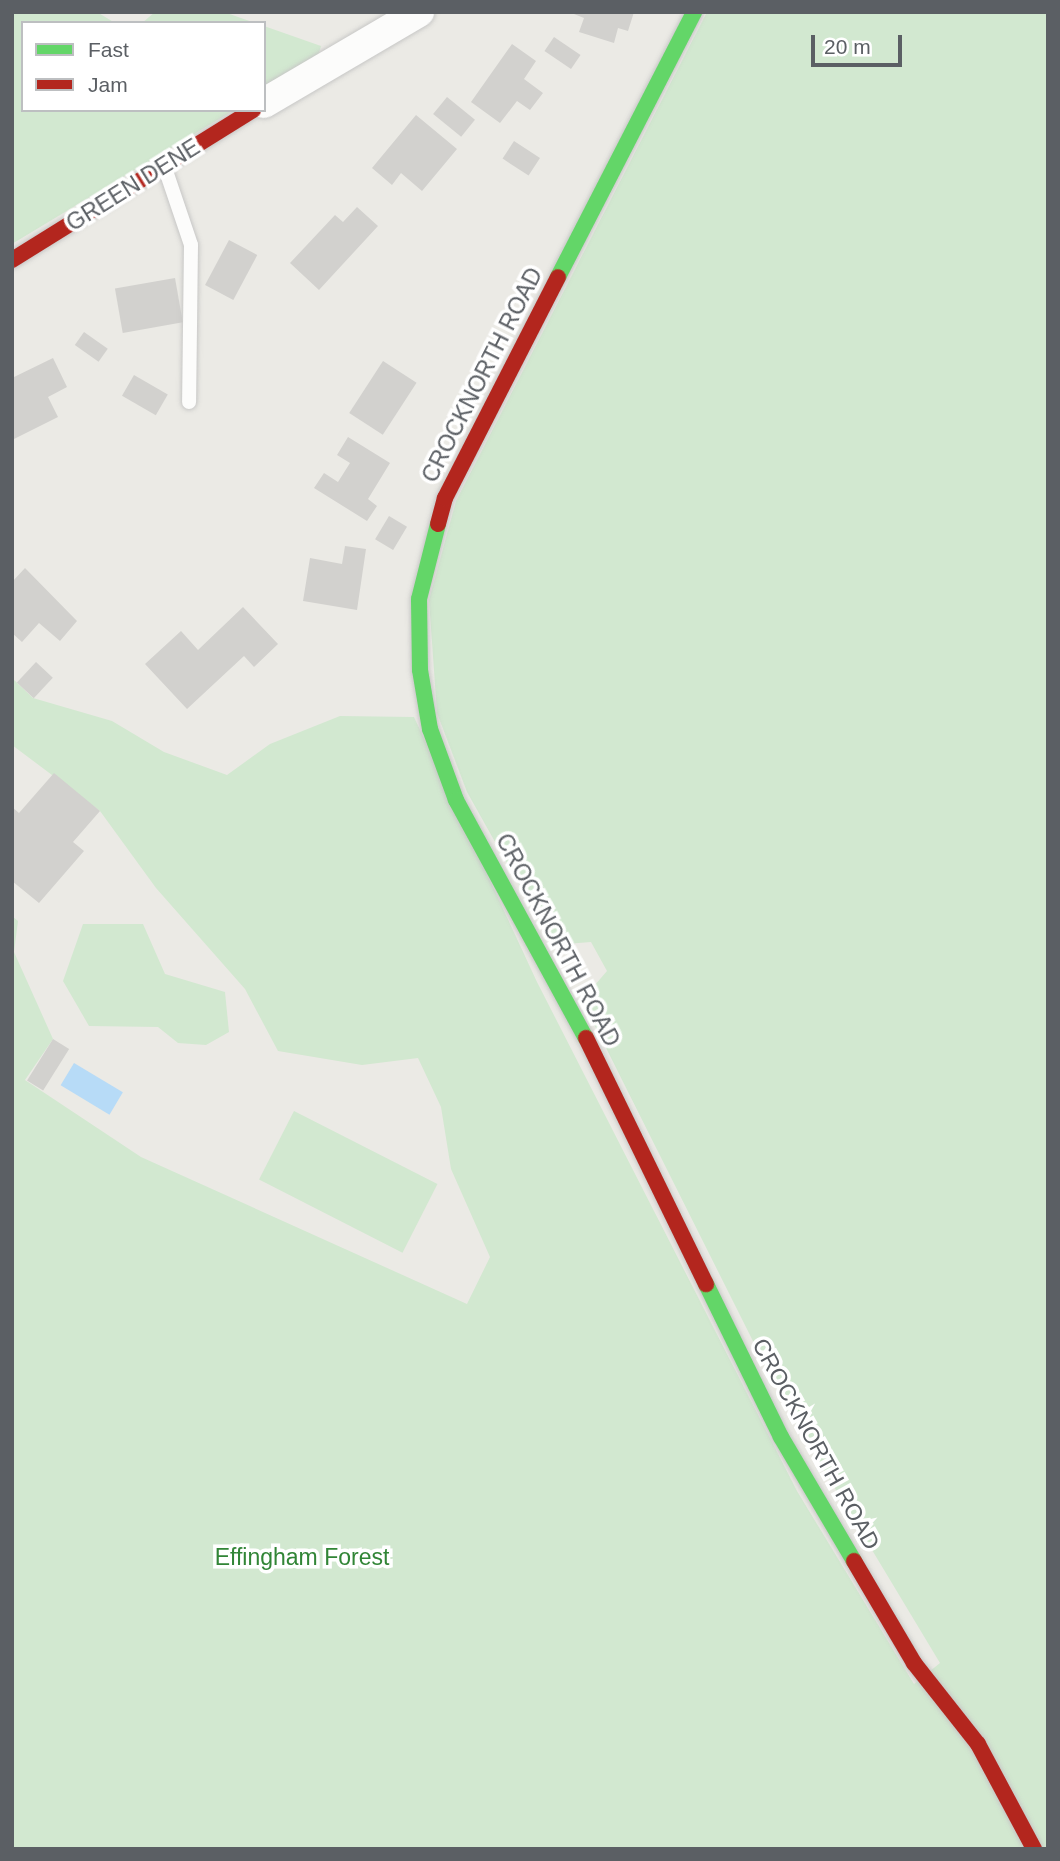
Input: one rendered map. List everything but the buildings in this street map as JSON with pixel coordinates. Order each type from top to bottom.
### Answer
[{"type":"street","points":[[266,102],[419,12]]},
{"type":"street","name":"CROCKNORTH ROAD","points":[[694,12],[445,498],[419,599],[420,670],[430,729],[456,800],[561,986],[781,1437],[914,1664],[978,1744],[1034,1849]]},
{"type":"street","name":"GREEN DENE","points":[[12,260],[250,112]]},
{"type":"lane","points":[[164,167],[191,245],[189,402]]},
{"type":"green space","points":[[12,12],[97,12],[112,21],[21,21],[21,112],[231,112],[12,244]]},
{"type":"green space","points":[[155,12],[224,12],[249,21],[144,21]]},
{"type":"green space","name":"Effingham Forest","points":[[707,12],[1048,12],[1048,1849],[12,1849],[12,916],[18,921],[14,952],[53,1039],[25,1080],[141,1157],[467,1304],[490,1257],[451,1169],[441,1107],[418,1058],[362,1065],[278,1051],[245,989],[156,888],[100,811],[12,745],[12,678],[33,698],[112,721],[164,752],[227,775],[270,744],[340,716],[414,717],[537,982],[797,1491],[914,1684],[940,1663],[786,1407],[582,1000],[607,971],[591,942],[553,945],[467,792],[437,713],[429,600],[456,501]]},
{"type":"green space","points":[[266,27],[321,46],[316,63],[266,92]]},
{"type":"green space","points":[[83,924],[143,924],[165,974],[225,992],[229,1032],[206,1045],[178,1043],[158,1027],[89,1026],[63,981]]},
{"type":"green space","points":[[294,1111],[437,1184],[402,1253],[259,1180]]},
{"type":"water","points":[[74,1063],[123,1092],[109,1115],[61,1085]]},
{"type":"traffic: fast","points":[[558,277],[694,12]]},
{"type":"traffic: fast","points":[[438,524],[419,599],[420,670],[430,729],[456,800],[586,1038]]},
{"type":"traffic: fast","points":[[706,1284],[781,1437],[854,1561]]},
{"type":"traffic: jam","points":[[12,260],[250,112]]},
{"type":"traffic: jam","points":[[438,524],[445,498],[558,277]]},
{"type":"traffic: jam","points":[[586,1038],[706,1284]]},
{"type":"traffic: jam","points":[[854,1561],[914,1663],[978,1744],[1034,1849]]}]
